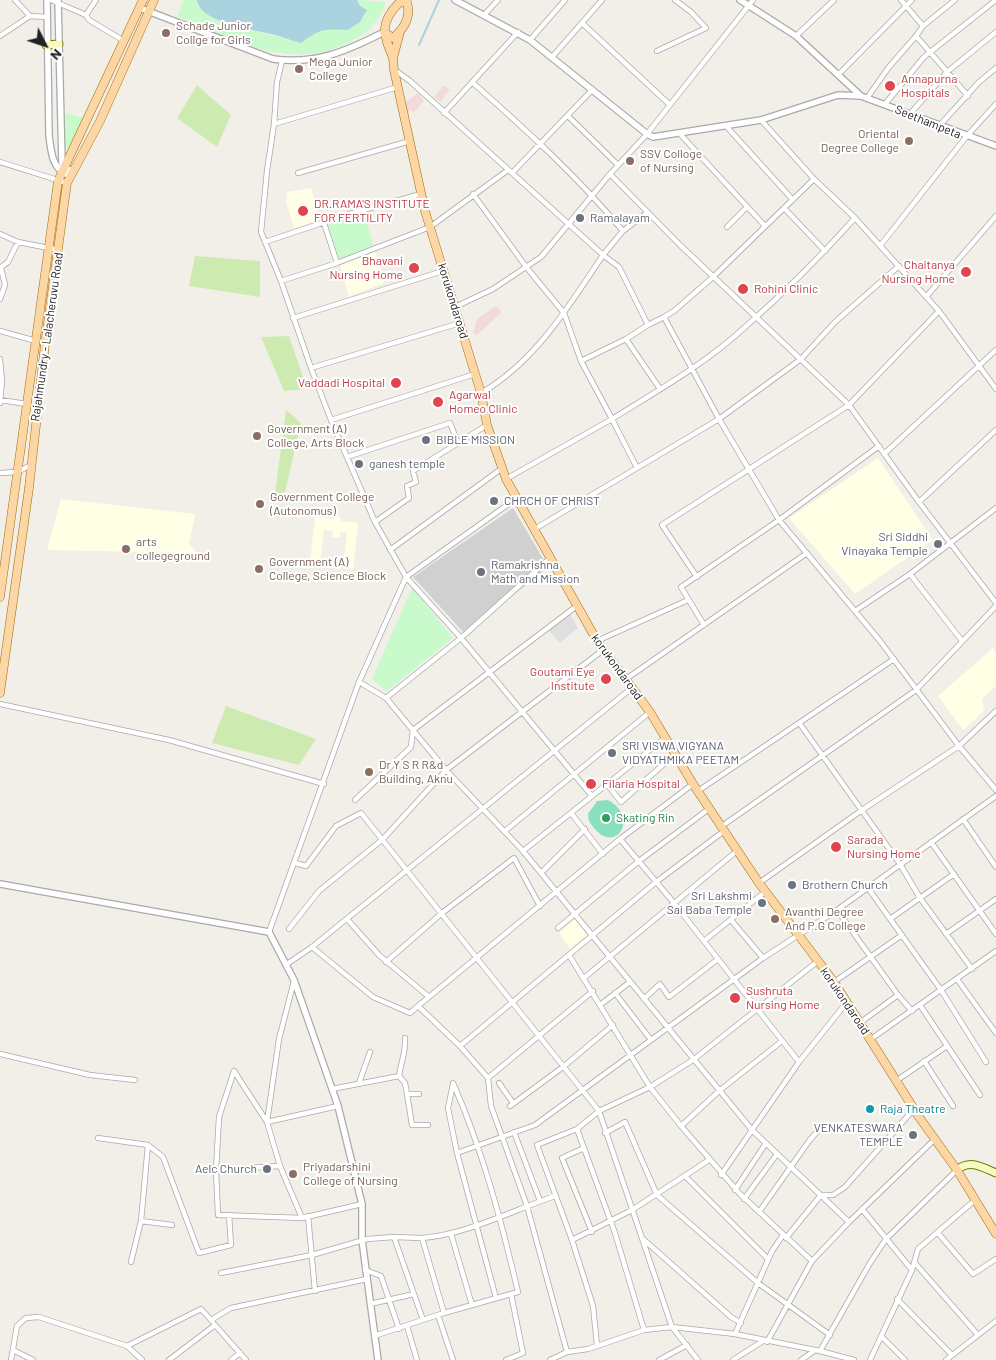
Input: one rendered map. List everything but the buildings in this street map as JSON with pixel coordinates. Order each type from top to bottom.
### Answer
[{"type":"main road","points":[[0,597],[3,560],[36,341],[47,248],[62,174],[143,0]]},
{"type":"main road","name":"Rajahmundry - Lalacheruvu Road","points":[[0,693],[16,590],[70,177],[100,121],[154,0]]},
{"type":"main road","points":[[393,58],[384,32],[386,18],[404,1]]},
{"type":"main road","name":"korukondaroad","points":[[404,1],[408,14],[400,32],[393,58],[394,70],[430,227],[481,394],[487,425],[506,479],[597,641],[650,712],[693,784],[760,883],[834,982],[861,1022],[896,1081],[934,1140],[957,1170],[996,1234]]},
{"type":"main road","points":[[384,32],[393,38],[400,32]]},
{"type":"main road","points":[[46,45],[59,44]]},
{"type":"main road","points":[[108,75],[119,79]]},
{"type":"main road","points":[[89,117],[100,121]]},
{"type":"main road","points":[[957,1170],[964,1164],[972,1164],[996,1173]]},
{"type":"street","points":[[14,0],[30,16]]},
{"type":"street","points":[[47,0],[46,45],[49,135],[52,156],[62,174],[70,177]]},
{"type":"street","points":[[56,0],[86,15],[89,20],[124,41]]},
{"type":"street","points":[[56,0],[62,174]]},
{"type":"street","points":[[86,15],[96,0]]},
{"type":"street","points":[[455,0],[485,14],[530,40],[553,56],[647,134],[654,137],[760,120],[838,95],[864,97]]},
{"type":"street","points":[[485,14],[498,0]]},
{"type":"street","points":[[530,40],[565,0]]},
{"type":"street","points":[[553,56],[602,0]]},
{"type":"street","points":[[657,51],[706,28],[691,12],[675,0]]},
{"type":"street","points":[[740,0],[796,36],[864,97]]},
{"type":"street","points":[[454,307],[493,290],[541,257],[610,174],[647,134],[753,0]]},
{"type":"street","points":[[796,36],[834,0]]},
{"type":"street","points":[[902,0],[923,26]]},
{"type":"street","points":[[838,75],[912,0]]},
{"type":"street","points":[[864,97],[923,26],[955,0]]},
{"type":"street","points":[[885,104],[917,65],[996,0]]},
{"type":"street","points":[[140,8],[212,38],[272,59],[295,62],[314,60],[384,32]]},
{"type":"street","points":[[0,36],[30,16],[48,17]]},
{"type":"street","points":[[582,23],[670,105]]},
{"type":"street","points":[[444,113],[518,32]]},
{"type":"street","points":[[910,114],[947,72],[996,32]]},
{"type":"street","points":[[916,36],[968,96]]},
{"type":"street","points":[[282,60],[277,82],[261,232],[281,281],[331,420],[375,522],[406,577],[461,638],[592,796]]},
{"type":"street","points":[[941,124],[979,82],[996,68]]},
{"type":"street","points":[[394,70],[410,81],[619,267],[648,325]]},
{"type":"street","points":[[472,82],[542,144],[593,194],[623,231]]},
{"type":"street","points":[[274,124],[398,87]]},
{"type":"street","points":[[281,281],[338,262],[430,227],[473,194],[510,171],[542,144],[592,90]]},
{"type":"street","name":"Seethampeta","points":[[864,97],[941,124],[966,137],[995,144]]},
{"type":"street","points":[[880,246],[966,137],[996,104]]},
{"type":"street","points":[[568,116],[618,165]]},
{"type":"street","points":[[760,120],[814,179],[855,218],[939,311],[996,389]]},
{"type":"street","points":[[726,126],[793,200]]},
{"type":"street","points":[[680,134],[765,226]]},
{"type":"street","points":[[298,173],[410,141]]},
{"type":"street","points":[[0,162],[70,177]]},
{"type":"street","points":[[460,1046],[512,1000],[723,828],[916,690],[996,604],[849,405],[713,277],[610,174]]},
{"type":"street","points":[[581,361],[626,340],[674,311],[713,277],[814,179]]},
{"type":"street","points":[[266,242],[421,194]]},
{"type":"street","points":[[473,194],[527,268],[564,313],[581,361],[637,468]]},
{"type":"street","points":[[727,227],[747,207]]},
{"type":"street","points":[[784,208],[825,251]]},
{"type":"street","points":[[481,394],[503,381],[520,365],[564,313],[603,254],[623,231],[648,212]]},
{"type":"street","points":[[926,297],[996,216]]},
{"type":"street","points":[[506,479],[612,419],[660,389],[744,329],[825,251],[855,218]]},
{"type":"street","points":[[324,223],[338,262]]},
{"type":"street","points":[[0,234],[18,242],[59,250]]},
{"type":"street","points":[[0,299],[4,285],[0,268],[8,262],[18,242]]},
{"type":"street","points":[[534,530],[720,419],[801,358],[836,321],[899,266]]},
{"type":"street","points":[[293,318],[444,271]]},
{"type":"street","points":[[697,577],[662,525],[849,405],[939,311]]},
{"type":"street","points":[[664,317],[749,470],[780,520],[894,659],[959,746],[996,790]]},
{"type":"street","points":[[311,368],[460,323]]},
{"type":"street","points":[[0,331],[36,341]]},
{"type":"street","points":[[626,340],[660,389]]},
{"type":"street","points":[[884,454],[996,350]]},
{"type":"street","points":[[0,359],[2,381],[0,401],[27,404]]},
{"type":"street","points":[[331,420],[475,374]]},
{"type":"street","points":[[347,457],[450,423],[458,443]]},
{"type":"street","points":[[375,522],[409,498],[407,486],[416,482],[413,471],[487,425]]},
{"type":"street","points":[[919,502],[996,430]]},
{"type":"street","points":[[704,625],[681,587],[780,520],[879,446]]},
{"type":"street","points":[[0,473],[17,472],[31,465]]},
{"type":"street","points":[[390,550],[502,469]]},
{"type":"street","points":[[269,932],[324,784],[359,682],[406,577],[518,498]]},
{"type":"street","points":[[855,611],[952,544],[996,508]]},
{"type":"street","points":[[626,679],[807,553]]},
{"type":"street","points":[[386,698],[461,638],[551,558]]},
{"type":"street","points":[[910,574],[962,641]]},
{"type":"street","points":[[597,641],[688,600]]},
{"type":"street","points":[[355,800],[411,747],[413,730],[578,605]]},
{"type":"street","points":[[289,929],[319,891],[383,839],[446,770],[521,710],[603,650]]},
{"type":"street","points":[[698,791],[894,659]]},
{"type":"street","points":[[359,682],[386,698],[446,770],[485,809],[542,872],[693,1060],[752,1130],[849,1222]]},
{"type":"street","points":[[287,964],[347,919],[485,809],[633,687]]},
{"type":"street","points":[[0,704],[169,740],[324,784]]},
{"type":"street","points":[[760,883],[862,810],[959,746],[996,711]]},
{"type":"street","points":[[505,831],[650,712]]},
{"type":"street","points":[[800,724],[900,864],[920,898],[972,969]]},
{"type":"street","points":[[523,851],[665,738]]},
{"type":"street","points":[[607,784],[621,802],[675,754]]},
{"type":"street","points":[[312,946],[373,997],[410,1013],[476,957],[559,892],[620,839],[693,784]]},
{"type":"street","points":[[457,1153],[535,1125],[763,958],[837,910],[996,796]]},
{"type":"street","points":[[558,928],[639,861],[710,808]]},
{"type":"street","points":[[295,863],[306,866],[336,826],[361,813],[408,869],[599,1111],[672,1326],[698,1360]]},
{"type":"street","points":[[571,813],[603,854]]},
{"type":"street","points":[[963,819],[996,867]]},
{"type":"street","points":[[542,872],[585,829]]},
{"type":"street","points":[[620,839],[674,903],[799,1062]]},
{"type":"street","points":[[931,842],[996,934]]},
{"type":"street","points":[[584,978],[738,850]]},
{"type":"street","points":[[386,962],[442,913],[514,858],[540,906]]},
{"type":"street","points":[[890,919],[954,874]]},
{"type":"street","points":[[0,884],[269,932]]},
{"type":"street","points":[[868,888],[941,990],[986,1062]]},
{"type":"street","points":[[704,941],[766,891]]},
{"type":"street","points":[[946,934],[996,899]]},
{"type":"street","points":[[837,910],[898,995],[912,1011]]},
{"type":"street","points":[[347,919],[386,962],[429,997]]},
{"type":"street","points":[[731,920],[763,958]]},
{"type":"street","points":[[269,932],[294,980],[338,1106],[362,1204],[362,1240],[365,1270],[378,1360]]},
{"type":"street","points":[[834,982],[902,935]]},
{"type":"street","points":[[871,1039],[996,951]]},
{"type":"street","points":[[569,954],[650,1087],[721,1175],[812,1262]]},
{"type":"street","points":[[644,999],[660,984],[669,997],[718,959]]},
{"type":"street","points":[[597,1344],[593,1306],[572,1240],[554,1196],[537,1145],[577,1129],[599,1111],[650,1087],[693,1060],[818,961]]},
{"type":"street","points":[[957,979],[996,1033]]},
{"type":"street","points":[[267,1122],[279,1039],[294,980]]},
{"type":"street","points":[[600,1005],[630,982]]},
{"type":"street","points":[[488,1078],[593,991]]},
{"type":"street","points":[[615,993],[651,1040]]},
{"type":"street","points":[[861,1022],[898,995]]},
{"type":"street","points":[[721,1175],[799,1062],[846,1002]]},
{"type":"street","points":[[920,1005],[980,1095]]},
{"type":"street","points":[[418,1006],[460,1046],[488,1078],[491,1106],[504,1136],[527,1206],[567,1352]]},
{"type":"street","points":[[499,1083],[512,1105],[564,1067],[613,1025]]},
{"type":"street","points":[[405,1038],[406,1053],[401,1062],[399,1076],[405,1083],[408,1094],[412,1125],[428,1124]]},
{"type":"street","points":[[681,1126],[720,1091],[782,1041]]},
{"type":"street","points":[[896,1081],[947,1046]]},
{"type":"street","points":[[359,1083],[370,1052]]},
{"type":"street","points":[[0,1054],[90,1075],[135,1080]]},
{"type":"street","points":[[924,1061],[953,1106]]},
{"type":"street","points":[[302,1218],[280,1166],[267,1122],[234,1072],[219,1117],[216,1170],[218,1215],[302,1218],[362,1204]]},
{"type":"street","points":[[332,1089],[399,1076]]},
{"type":"street","points":[[374,1336],[518,1292],[500,1217],[479,1144],[453,1083],[448,1108],[457,1153],[496,1298]]},
{"type":"street","points":[[408,1094],[419,1094]]},
{"type":"street","points":[[267,1122],[338,1106]]},
{"type":"street","points":[[735,1334],[768,1259],[784,1236],[820,1195],[834,1195],[845,1187],[914,1109]]},
{"type":"street","points":[[606,1132],[625,1122],[657,1195],[758,1283],[830,1335]]},
{"type":"street","points":[[758,1212],[822,1126]]},
{"type":"street","points":[[577,1129],[611,1221],[644,1330]]},
{"type":"street","points":[[514,1132],[540,1200]]},
{"type":"street","points":[[98,1138],[148,1146],[163,1157],[199,1253],[231,1244],[229,1216]]},
{"type":"street","points":[[733,1360],[765,1342],[812,1262],[862,1209],[934,1140]]},
{"type":"street","points":[[735,1190],[766,1143]]},
{"type":"street","points":[[131,1262],[141,1221],[148,1146]]},
{"type":"street","points":[[584,1148],[562,1158],[592,1232]]},
{"type":"street","points":[[744,1198],[777,1154]]},
{"type":"street","points":[[572,1240],[592,1232],[632,1210],[709,1160]]},
{"type":"street","points":[[216,1170],[280,1166]]},
{"type":"street","points":[[820,1351],[870,1262],[886,1239],[957,1170]]},
{"type":"street","points":[[685,1176],[768,1259]]},
{"type":"street","points":[[221,1273],[312,1255],[376,1237],[422,1238],[451,1234],[554,1196]]},
{"type":"street","points":[[870,1360],[912,1270],[918,1250],[976,1200]]},
{"type":"street","points":[[862,1209],[912,1270]]},
{"type":"street","points":[[308,1216],[315,1291]]},
{"type":"street","points":[[141,1221],[172,1225]]},
{"type":"street","points":[[938,1233],[973,1274],[996,1259]]},
{"type":"street","points":[[451,1234],[472,1305]]},
{"type":"street","points":[[394,1237],[423,1320]]},
{"type":"street","points":[[422,1238],[453,1360]]},
{"type":"street","points":[[642,1238],[731,1317],[741,1323]]},
{"type":"street","points":[[914,1262],[978,1335]]},
{"type":"street","points":[[365,1270],[381,1276],[399,1328]]},
{"type":"street","points":[[211,1320],[231,1308],[366,1279]]},
{"type":"street","points":[[370,1304],[414,1294]]},
{"type":"street","points":[[506,1360],[523,1353],[511,1294]]},
{"type":"street","points":[[897,1299],[952,1355]]},
{"type":"street","points":[[127,1346],[201,1310],[246,1360]]},
{"type":"street","points":[[11,1360],[17,1326],[26,1318],[39,1318],[127,1346],[142,1360]]},
{"type":"street","points":[[946,1360],[996,1321]]},
{"type":"street","points":[[169,1360],[215,1325]]},
{"type":"street","points":[[407,1326],[417,1360]]},
{"type":"street","points":[[550,1360],[567,1352],[644,1330],[672,1326],[735,1334],[765,1342],[820,1351],[854,1360]]},
{"type":"street","points":[[881,1336],[904,1360]]},
{"type":"street","points":[[659,1360],[686,1345]]},
{"type":"street","points":[[13,1350],[33,1360]]},
{"type":"street","points":[[801,1360],[814,1351]]},
{"type":"street","points":[[231,1360],[240,1353]]},
{"type":"shaded area","points":[[444,85],[450,90],[440,102],[434,97]]},
{"type":"shaded area","points":[[418,93],[424,101],[414,112],[410,110],[408,115],[403,104]]},
{"type":"shaded area","name":"DR.RAMA'S INSTITUTE FOR FERTILITY","points":[[311,188],[320,220],[294,228],[286,202],[287,192]]},
{"type":"shaded area","points":[[375,252],[385,283],[349,296],[340,265]]},
{"type":"shaded area","points":[[496,306],[502,312],[477,335],[473,333],[477,319]]},
{"type":"shaded area","points":[[878,458],[933,540],[855,594],[789,518]]},
{"type":"shaded area","points":[[61,499],[195,514],[189,544],[197,553],[47,550]]},
{"type":"shaded area","name":"Ramakrishna Math and Mission","points":[[513,508],[548,567],[465,634],[413,577]]},
{"type":"shaded area","points":[[334,516],[341,517],[341,521],[358,523],[353,569],[343,567],[347,533],[340,532],[340,537],[332,537],[333,531],[324,530],[320,563],[310,562],[315,517],[334,519]]},
{"type":"shaded area","points":[[570,614],[578,628],[560,643],[548,630]]},
{"type":"shaded area","points":[[993,648],[996,653],[996,686],[982,699],[984,711],[963,730],[938,696]]},
{"type":"shaded area","points":[[575,919],[587,935],[570,949],[559,933]]},
{"type":"green space","points":[[183,0],[197,0],[197,5],[239,27],[301,43],[322,30],[332,28],[346,29],[354,26],[365,16],[357,0],[386,2],[371,28],[360,36],[345,44],[324,51],[303,54],[260,49],[178,17]]},
{"type":"green space","points":[[197,85],[231,115],[217,147],[177,118]]},
{"type":"green space","points":[[66,113],[84,118],[70,148],[65,147]]},
{"type":"green space","points":[[364,213],[374,247],[339,259],[328,224]]},
{"type":"green space","points":[[195,256],[260,261],[260,297],[189,286]]},
{"type":"green space","points":[[289,336],[307,389],[284,391],[261,337]]},
{"type":"green space","points":[[286,410],[301,423],[285,492],[275,494]]},
{"type":"green space","points":[[412,588],[453,638],[387,691],[372,679]]},
{"type":"green space","points":[[226,706],[316,739],[299,765],[212,743]]},
{"type":"green space","name":"Skating Rin","points":[[608,800],[617,807],[622,815],[623,823],[617,835],[610,837],[602,835],[594,828],[588,816],[597,801]]},
{"type":"water","points":[[197,0],[357,0],[360,6],[367,10],[360,22],[348,30],[323,30],[313,34],[301,43],[228,24],[207,14],[200,8]]},
{"type":"waterway","points":[[419,45],[439,0]]},
{"type":"place","name":"Schade Junior Collge for Girls","points":[[166,33]]},
{"type":"place","name":"Mega Junior College","points":[[299,69]]},
{"type":"place","name":"Annapurna Hospitals","points":[[890,86]]},
{"type":"place","name":"Oriental Degree College","points":[[909,141]]},
{"type":"place","name":"SSV Colloge of Nursing","points":[[630,161]]},
{"type":"place","name":"DR.RAMA'S INSTITUTE FOR FERTILITY","points":[[303,211]]},
{"type":"place","name":"Ramalayam","points":[[580,218]]},
{"type":"place","name":"Bhavani Nursing Home","points":[[414,268]]},
{"type":"place","name":"Chaitanya Nursing Home","points":[[966,272]]},
{"type":"place","name":"Rohini Clinic","points":[[743,289]]},
{"type":"place","name":"Vaddadi Hospital","points":[[396,383]]},
{"type":"place","name":"Agarwal Homeo Clinic","points":[[438,402]]},
{"type":"place","name":"Government (A) College, Arts Block","points":[[257,436]]},
{"type":"place","name":"BIBLE MISSION","points":[[426,440]]},
{"type":"place","name":"ganesh temple","points":[[359,464]]},
{"type":"place","name":"CHRCH OF CHRIST","points":[[494,501]]},
{"type":"place","name":"Government College (Autonomus)","points":[[260,504]]},
{"type":"place","name":"Sri Siddhi Vinayaka Temple","points":[[938,544]]},
{"type":"place","name":"arts collegeground","points":[[126,549]]},
{"type":"place","name":"Government (A) College, Science Block","points":[[259,569]]},
{"type":"place","name":"Ramakrishna Math and Mission","points":[[481,572]]},
{"type":"place","name":"Goutami Eye Institute","points":[[606,679]]},
{"type":"place","name":"SRI VISWA VIGYANA VIDYATHMIKA PEETAM","points":[[612,753]]},
{"type":"place","name":"Dr Y S R R&d Building, Aknu","points":[[369,772]]},
{"type":"place","name":"Filaria Hospital","points":[[591,784]]},
{"type":"place","name":"Skating Rin","points":[[606,818]]},
{"type":"place","name":"Sarada Nursing Home","points":[[836,847]]},
{"type":"place","name":"Brothern Church","points":[[792,885]]},
{"type":"place","name":"Sri Lakshmi Sai Baba Temple","points":[[762,903]]},
{"type":"place","name":"Avanthi Degree And P.G College","points":[[775,919]]},
{"type":"place","name":"Sushruta Nursing Home","points":[[735,998]]},
{"type":"place","name":"Raja Theatre","points":[[870,1109]]},
{"type":"place","name":"VENKATESWARA TEMPLE","points":[[913,1135]]},
{"type":"place","name":"Aelc Church","points":[[267,1169]]},
{"type":"place","name":"Priyadarshini College of Nursing","points":[[293,1174]]}]
